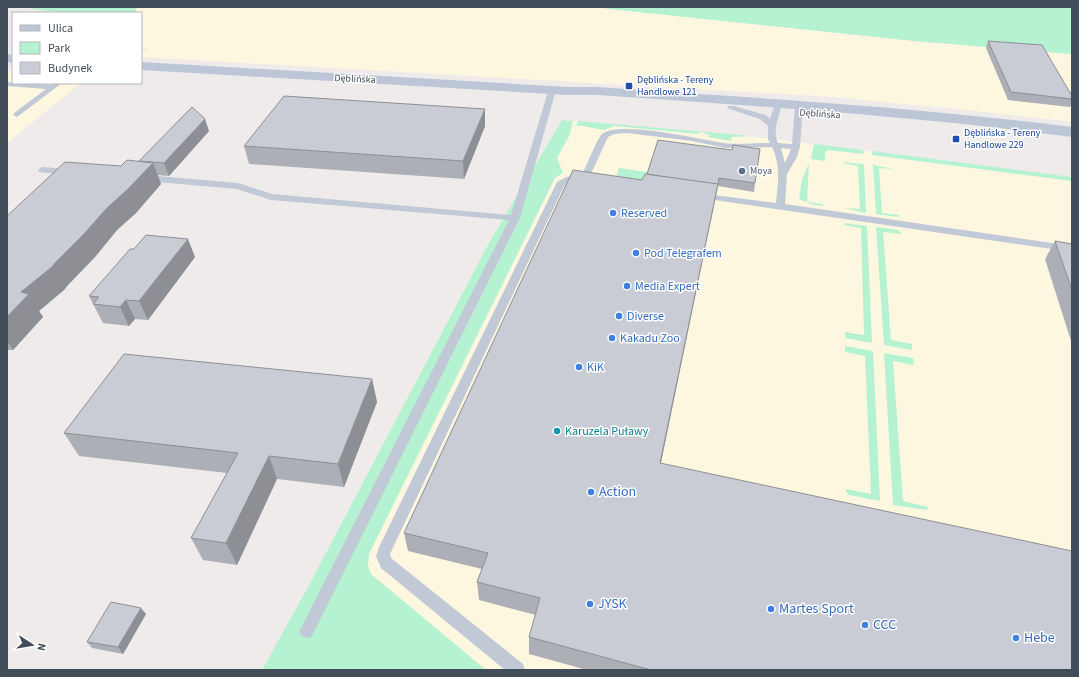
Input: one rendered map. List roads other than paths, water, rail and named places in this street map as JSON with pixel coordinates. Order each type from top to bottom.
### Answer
[{"type":"main road","name":"Dęblińska","points":[[142,66],[568,91],[598,91],[776,113]]},
{"type":"main road","name":"Dęblińska","points":[[568,91],[600,98],[776,113],[799,109],[1012,124],[1072,132]]},
{"type":"main road","name":"Dęblińska","points":[[799,109],[841,115],[1072,139]]},
{"type":"lane","points":[[7,84],[56,85]]},
{"type":"lane","points":[[17,115],[56,85]]},
{"type":"lane","points":[[307,631],[515,218],[552,90]]},
{"type":"lane","points":[[783,174],[793,157],[796,147],[799,109]]},
{"type":"lane","points":[[776,113],[772,139],[779,153],[783,174],[780,207]]},
{"type":"lane","points":[[517,670],[386,563],[383,560],[383,554],[560,184],[569,179],[589,179],[605,136],[620,131],[692,139],[725,146],[775,145],[796,147]]},
{"type":"lane","points":[[42,170],[81,173]]},
{"type":"lane","points":[[136,178],[238,186],[271,197],[515,218]]},
{"type":"lane","points":[[688,193],[1072,249]]},
{"type":"place","name":"Dęblińska - Tereny Handlowe 121","points":[[629,86]]},
{"type":"place","name":"Dęblińska - Tereny Handlowe 229","points":[[956,139]]},
{"type":"place","name":"Moya","points":[[742,171]]},
{"type":"place","name":"Reserved","points":[[613,213]]},
{"type":"place","name":"Pod Telegrafem","points":[[636,253]]},
{"type":"place","name":"Media Expert","points":[[627,286]]},
{"type":"place","name":"Diverse","points":[[619,316]]},
{"type":"place","name":"Kakadu Zoo","points":[[612,338]]},
{"type":"place","name":"KiK","points":[[579,367]]},
{"type":"place","name":"Karuzela Puławy","points":[[557,431]]},
{"type":"place","name":"Action","points":[[591,492]]},
{"type":"place","name":"JYSK","points":[[590,604]]},
{"type":"place","name":"Martes Sport","points":[[771,609]]},
{"type":"place","name":"CCC","points":[[865,625]]},
{"type":"place","name":"Hebe","points":[[1016,638]]}]
